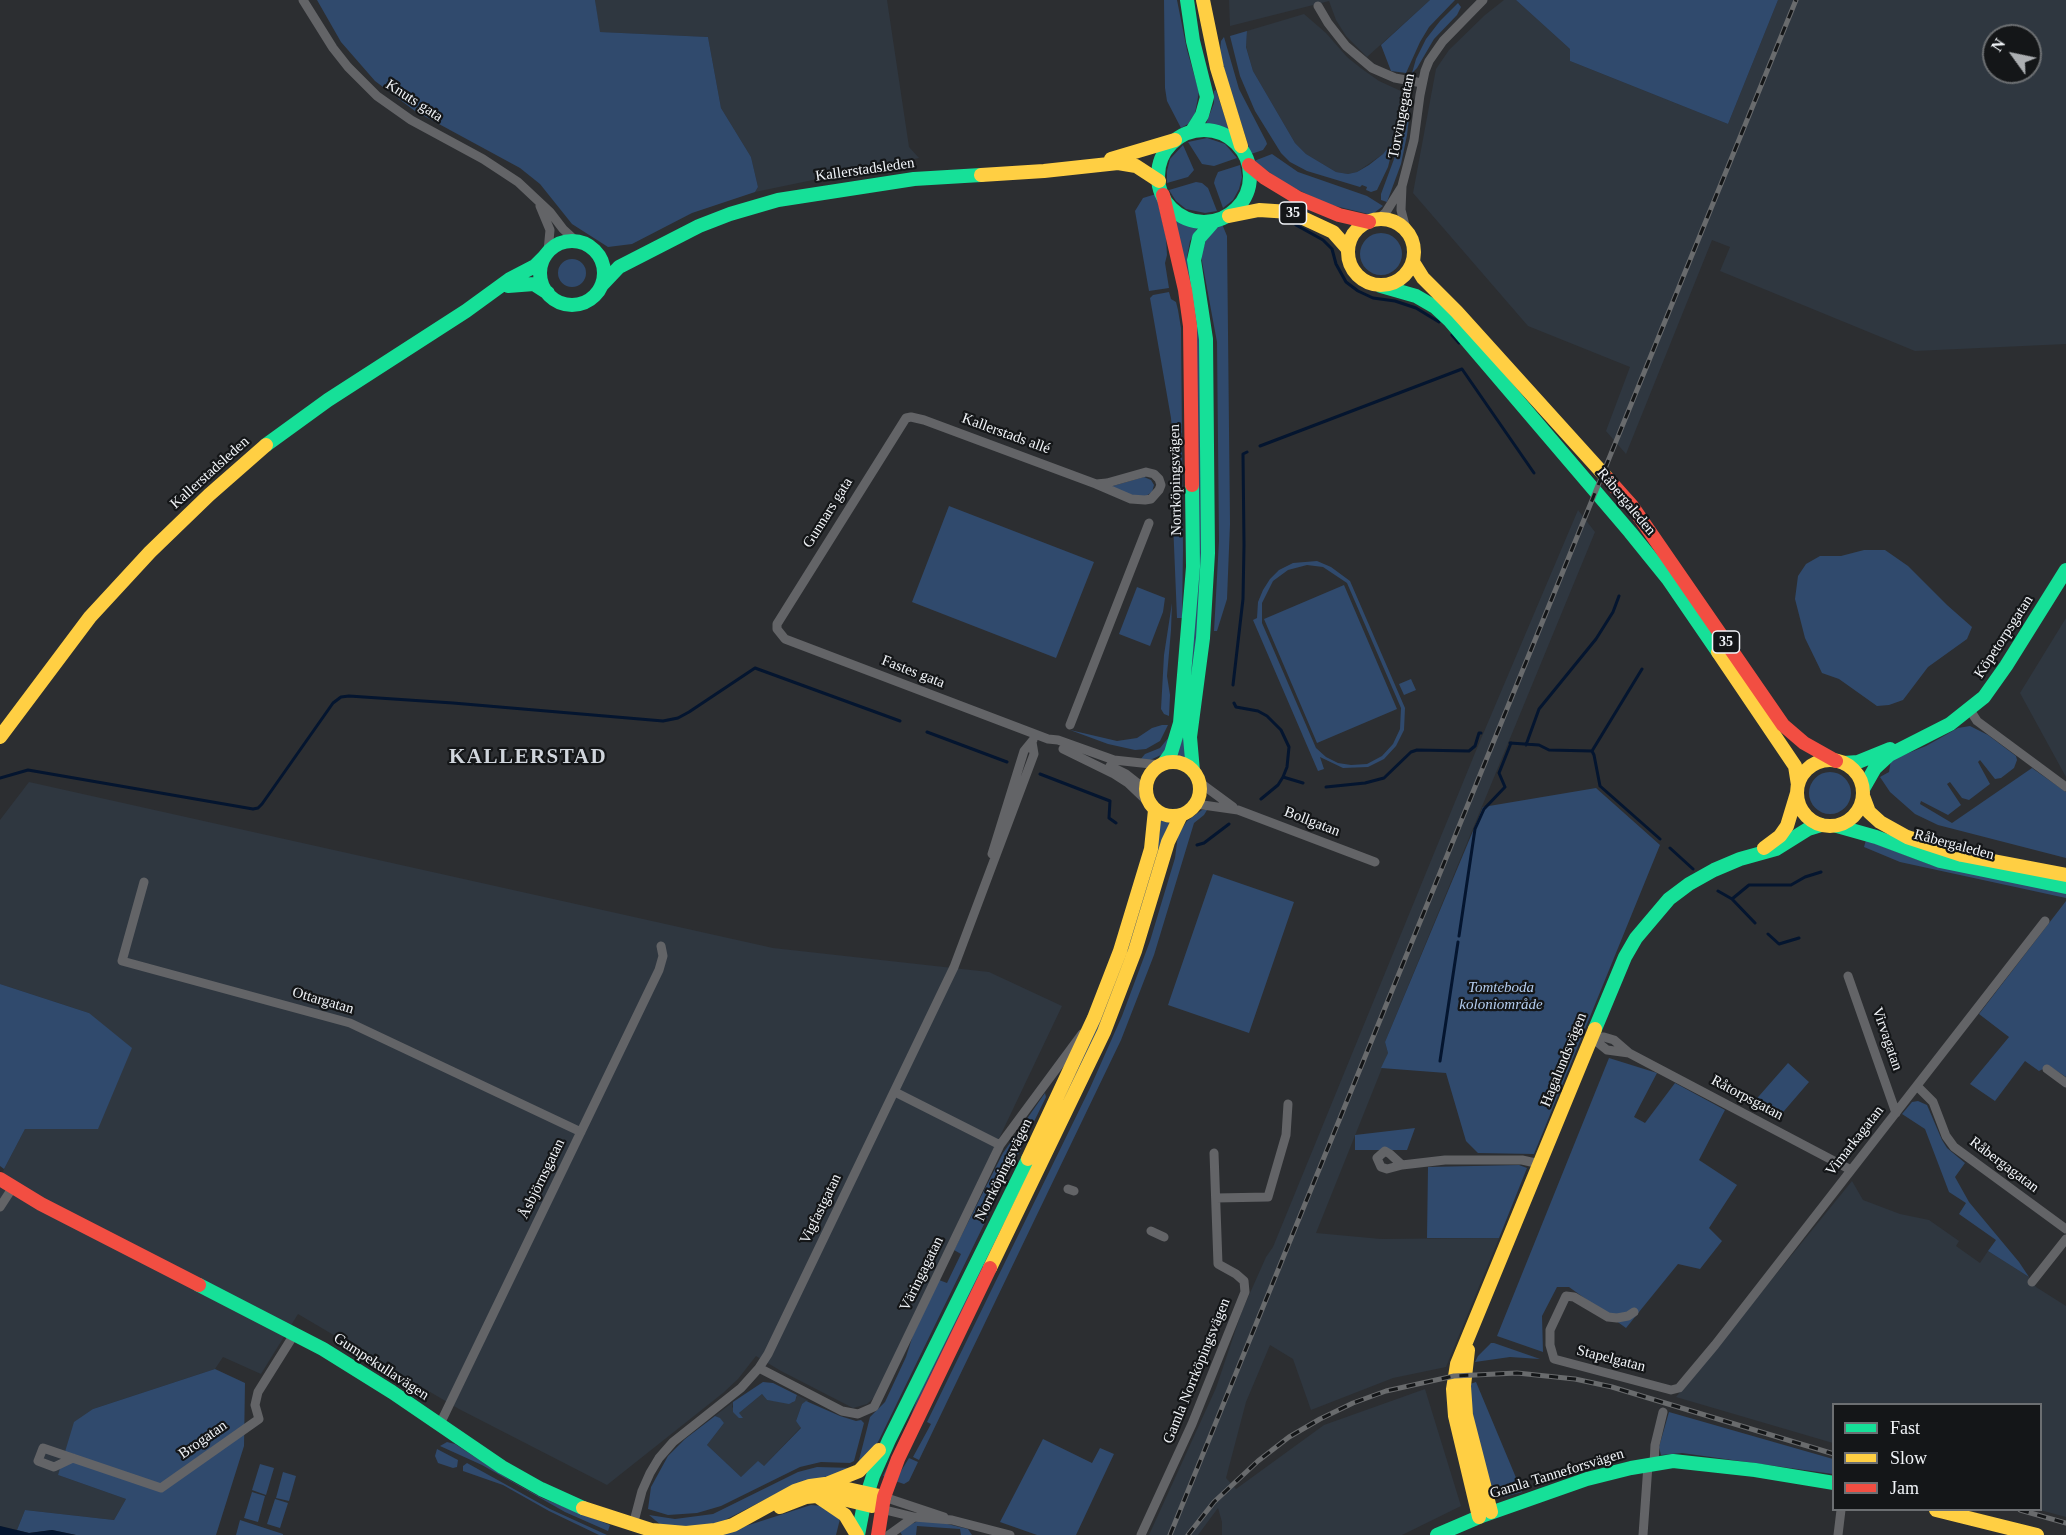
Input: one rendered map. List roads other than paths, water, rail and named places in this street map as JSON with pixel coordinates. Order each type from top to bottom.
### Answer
[{"type":"main road","points":[[1161,188],[1159,168],[1163,155],[1175,140],[1191,131],[1202,115],[1207,98],[1193,41],[1187,0]]},
{"type":"main road","name":"35","points":[[1203,0],[1217,68],[1249,165],[1251,179],[1245,197],[1237,208],[1220,219]]},
{"type":"main road","name":"35","points":[[1191,131],[1204,129],[1218,131],[1230,137],[1242,149]]},
{"type":"main road","name":"Kallerstadsleden","points":[[1098,164],[1175,140]]},
{"type":"main road","name":"Kallerstadsleden","points":[[601,286],[619,267],[699,226],[730,214],[778,201],[914,179],[1044,171],[1118,163],[1136,166],[1161,188]]},
{"type":"main road","name":"35","points":[[1249,165],[1265,178],[1298,198],[1339,215],[1373,221],[1391,221],[1407,233],[1413,243],[1413,261]]},
{"type":"main road","name":"35","points":[[1161,188],[1169,205],[1184,217],[1201,222],[1258,210],[1290,212],[1304,216],[1333,232],[1348,249],[1348,258],[1356,275],[1381,286]]},
{"type":"main road","name":"Norrköpingsvägen","points":[[1161,188],[1185,290],[1190,326],[1193,546],[1189,631],[1180,723],[1172,753],[1162,764]]},
{"type":"main road","name":"Norrköpingsvägen","points":[[1196,776],[1190,737],[1203,638],[1208,553],[1206,339],[1194,260],[1199,238],[1220,219]]},
{"type":"main road","points":[[1348,249],[1355,232],[1373,221]]},
{"type":"main road","points":[[576,241],[596,252],[603,264],[604,272],[597,292],[586,301],[573,304],[559,302],[548,293],[540,271],[547,254],[564,242],[576,241]]},
{"type":"main road","name":"Kallerstadsleden","points":[[596,252],[615,258],[647,253]]},
{"type":"main road","name":"Kallerstadsleden","points":[[0,737],[90,617],[150,552],[209,495],[266,445],[328,400],[429,336],[510,279],[535,266],[547,254]]},
{"type":"main road","points":[[1381,286],[1404,276],[1413,261]]},
{"type":"main road","name":"Råbergaleden","points":[[1413,261],[1423,278],[1457,312],[1632,506],[1783,725],[1809,747],[1840,762]]},
{"type":"main road","name":"Kallerstadsleden","points":[[494,291],[517,283],[528,283],[548,293]]},
{"type":"main road","name":"Råbergaleden","points":[[1381,286],[1416,296],[1435,307],[1450,321],[1630,532],[1668,579],[1785,750],[1795,766],[1797,789]]},
{"type":"main road","name":"Köpetorpsgatan","points":[[1840,762],[1858,762],[1889,749],[1898,748],[1939,731],[1970,710],[1998,679],[2066,570]]},
{"type":"main road","name":"Köpetorpsgatan","points":[[1863,793],[1881,762],[1898,748]]},
{"type":"main road","points":[[1797,789],[1805,771],[1812,765],[1821,761],[1840,762]]},
{"type":"main road","points":[[1179,762],[1196,776],[1200,793],[1196,804],[1189,811],[1171,816],[1150,801],[1149,775],[1162,764],[1179,762]]},
{"type":"main road","name":"35","points":[[1840,762],[1857,774],[1863,793]]},
{"type":"main road","name":"35","points":[[1797,789],[1798,804],[1803,813],[1811,821],[1821,825]]},
{"type":"main road","name":"Hagalundsvägen","points":[[1753,856],[1780,836],[1792,814],[1797,789]]},
{"type":"main road","points":[[1821,825],[1837,826],[1846,822],[1855,815],[1863,793]]},
{"type":"main road","name":"Råbergaleden","points":[[1863,793],[1869,812],[1880,822],[1907,837],[1962,855],[2066,875]]},
{"type":"main road","name":"Norrköpingsvägen","points":[[858,1535],[866,1498],[889,1440],[1038,1138],[1094,1018],[1120,951],[1151,849],[1150,801]]},
{"type":"main road","name":"Norrköpingsvägen","points":[[878,1535],[883,1503],[898,1459],[1104,1032],[1135,951],[1168,842],[1181,815]]},
{"type":"main road","name":"Hagalundsvägen","points":[[1485,1515],[1459,1437],[1454,1402],[1454,1376],[1457,1364],[1625,957],[1650,920],[1670,899],[1689,884],[1714,870],[1776,849],[1808,829],[1821,825]]},
{"type":"main road","name":"Råbergaleden","points":[[1837,826],[1876,837],[1940,861],[2066,887]]},
{"type":"main road","name":"Gumpekullavägen","points":[[0,1179],[41,1204],[295,1333],[354,1367],[502,1467],[541,1489],[592,1512],[633,1525],[669,1533],[686,1533],[715,1530],[733,1525],[795,1491],[810,1486],[825,1484],[883,1503]]},
{"type":"main road","points":[[825,1484],[859,1471],[889,1440]]},
{"type":"main road","name":"Gamla Tanneforsvägen","points":[[1437,1535],[1485,1515],[1587,1479],[1673,1461],[1699,1462],[1832,1483]]},
{"type":"main road","points":[[815,1495],[845,1515],[858,1535]]},
{"type":"main road","name":"Gumpekullavägen","points":[[752,1516],[815,1495],[866,1498]]},
{"type":"main road","points":[[1944,1511],[2037,1535]]},
{"type":"street","name":"Knuts gata","points":[[303,0],[333,48],[377,96],[411,120],[502,171],[536,198],[576,241]]},
{"type":"street","name":"Torvingegatan","points":[[1407,233],[1401,210],[1402,186],[1414,140],[1422,83],[1429,61],[1436,50],[1483,0]]},
{"type":"street","points":[[1318,6],[1346,46],[1372,68],[1395,78],[1422,83]]},
{"type":"street","name":"Torvingegatan","points":[[1373,221],[1390,206],[1402,186]]},
{"type":"street","name":"Knuts gata","points":[[536,198],[550,230],[547,254]]},
{"type":"street","name":"Kallerstads allé","points":[[906,418],[924,420],[1131,499],[1145,500],[1156,495],[1161,485],[1154,474],[1146,472],[1096,484]]},
{"type":"street","name":"Gunnars gata","points":[[777,624],[906,418]]},
{"type":"street","points":[[1070,725],[1149,523]]},
{"type":"street","name":"Fastes gata","points":[[777,624],[780,635],[785,639],[1033,738],[1058,740],[1114,760],[1162,764]]},
{"type":"street","points":[[1970,710],[1977,721],[2066,787]]},
{"type":"street","name":"Vigfastgatan","points":[[633,1525],[646,1482],[659,1458],[673,1442],[741,1389],[759,1368],[954,968],[1034,754],[1033,738]]},
{"type":"street","name":"Fastes gata","points":[[1048,739],[1056,746],[1114,767],[1130,777],[1150,801]]},
{"type":"street","name":"Fastes gata","points":[[1077,754],[1128,783],[1150,801]]},
{"type":"street","name":"Bollgatan","points":[[1196,776],[1238,810]]},
{"type":"street","name":"Bollgatan","points":[[1196,804],[1238,810],[1375,862]]},
{"type":"street","name":"Ottargatan","points":[[144,882],[122,961],[350,1023],[581,1132]]},
{"type":"street","name":"Vimarkagatan","points":[[1688,1378],[2045,921]]},
{"type":"street","name":"Åsbjörnsgatan","points":[[440,1424],[659,970],[663,956],[661,946]]},
{"type":"street","name":"Virvagatan","points":[[1848,976],[1896,1113]]},
{"type":"street","name":"Väringagatan","points":[[759,1368],[842,1411],[858,1414],[874,1407],[1000,1145],[1094,1018]]},
{"type":"street","name":"Råtorpsgatan","points":[[1591,1038],[1604,1037],[1614,1040],[1629,1053],[1851,1170]]},
{"type":"street","points":[[2047,1069],[2066,1083]]},
{"type":"street","name":"Råbergagatan","points":[[1917,1086],[1930,1097],[1946,1136],[1954,1147],[2066,1229]]},
{"type":"street","points":[[895,1092],[1000,1145]]},
{"type":"street","points":[[1216,1198],[1268,1197],[1286,1135],[1288,1104]]},
{"type":"street","name":"Gamla Norrköpingsvägen","points":[[1141,1535],[1192,1424],[1245,1292],[1244,1281],[1218,1264],[1214,1153]]},
{"type":"street","points":[[1402,1165],[1445,1160],[1522,1160],[1540,1164]]},
{"type":"street","points":[[0,1207],[13,1187]]},
{"type":"street","points":[[1151,1231],[1164,1237]]},
{"type":"street","points":[[2032,1282],[2066,1239]]},
{"type":"street","name":"Stapelgatan","points":[[1634,1312],[1628,1316],[1608,1317],[1574,1297],[1566,1296],[1550,1330],[1550,1345],[1554,1359],[1671,1390],[1679,1388],[1688,1378]]},
{"type":"street","name":"Brogatan","points":[[73,1458],[161,1488],[259,1419],[255,1405],[258,1392],[295,1333]]},
{"type":"street","points":[[1643,1535],[1651,1464],[1663,1412]]},
{"type":"street","points":[[883,1503],[914,1517],[952,1520]]},
{"type":"street","points":[[883,1503],[933,1512],[952,1520],[1010,1535]]},
{"type":"street","points":[[1838,1535],[1841,1511]]},
{"type":"street","points":[[890,1535],[914,1517]]},
{"type":"waterway","points":[[1296,225],[1323,240],[1332,249],[1336,264],[1346,282],[1358,291],[1373,298],[1395,301],[1416,308],[1439,322]]},
{"type":"waterway","points":[[1452,335],[1459,343]]},
{"type":"waterway","points":[[1260,446],[1462,369],[1534,473]]},
{"type":"waterway","points":[[1233,685],[1243,599],[1243,454],[1247,452]]},
{"type":"waterway","points":[[1526,745],[1539,709],[1596,639],[1613,612],[1619,596]]},
{"type":"waterway","points":[[0,778],[28,770],[253,809],[262,804],[333,703],[341,697],[453,703],[663,721],[678,718],[689,712],[755,668],[900,721]]},
{"type":"waterway","points":[[1592,751],[1642,669]]},
{"type":"waterway","points":[[1234,703],[1236,707],[1258,711],[1267,716],[1281,730],[1289,747],[1287,767],[1283,777]]},
{"type":"waterway","points":[[927,732],[1007,762]]},
{"type":"waterway","points":[[1326,787],[1365,783],[1384,778],[1411,752],[1417,750],[1469,751],[1475,746],[1479,733],[1481,733]]},
{"type":"waterway","points":[[1510,743],[1539,745],[1549,750],[1592,751],[1600,786],[1660,839]]},
{"type":"waterway","points":[[1459,936],[1475,829],[1484,809],[1505,787],[1499,773],[1511,743]]},
{"type":"waterway","points":[[1040,774],[1110,801],[1109,818],[1116,823]]},
{"type":"waterway","points":[[1261,799],[1278,785],[1283,777],[1303,783]]},
{"type":"waterway","points":[[1197,845],[1204,843],[1229,824]]},
{"type":"waterway","points":[[1670,848],[1693,869]]},
{"type":"waterway","points":[[1732,899],[1749,885],[1791,885],[1821,872]]},
{"type":"waterway","points":[[1718,891],[1732,899],[1755,923]]},
{"type":"waterway","points":[[1768,934],[1779,944],[1799,938]]},
{"type":"waterway","points":[[1440,1061],[1458,942]]},
{"type":"railway","points":[[1170,1535],[1796,0]]},
{"type":"railway","points":[[1188,1535],[1214,1502],[1258,1461],[1289,1437],[1353,1403],[1386,1391],[1454,1376],[1517,1373],[1575,1379],[1612,1387],[1832,1453]]},
{"type":"railway","points":[[2024,1511],[2066,1523]]},
{"type":"district","name":"KALLERSTAD","points":[[528,758]]},
{"type":"park label","name":"Tomteboda koloniområde","points":[[1501,996]]}]
